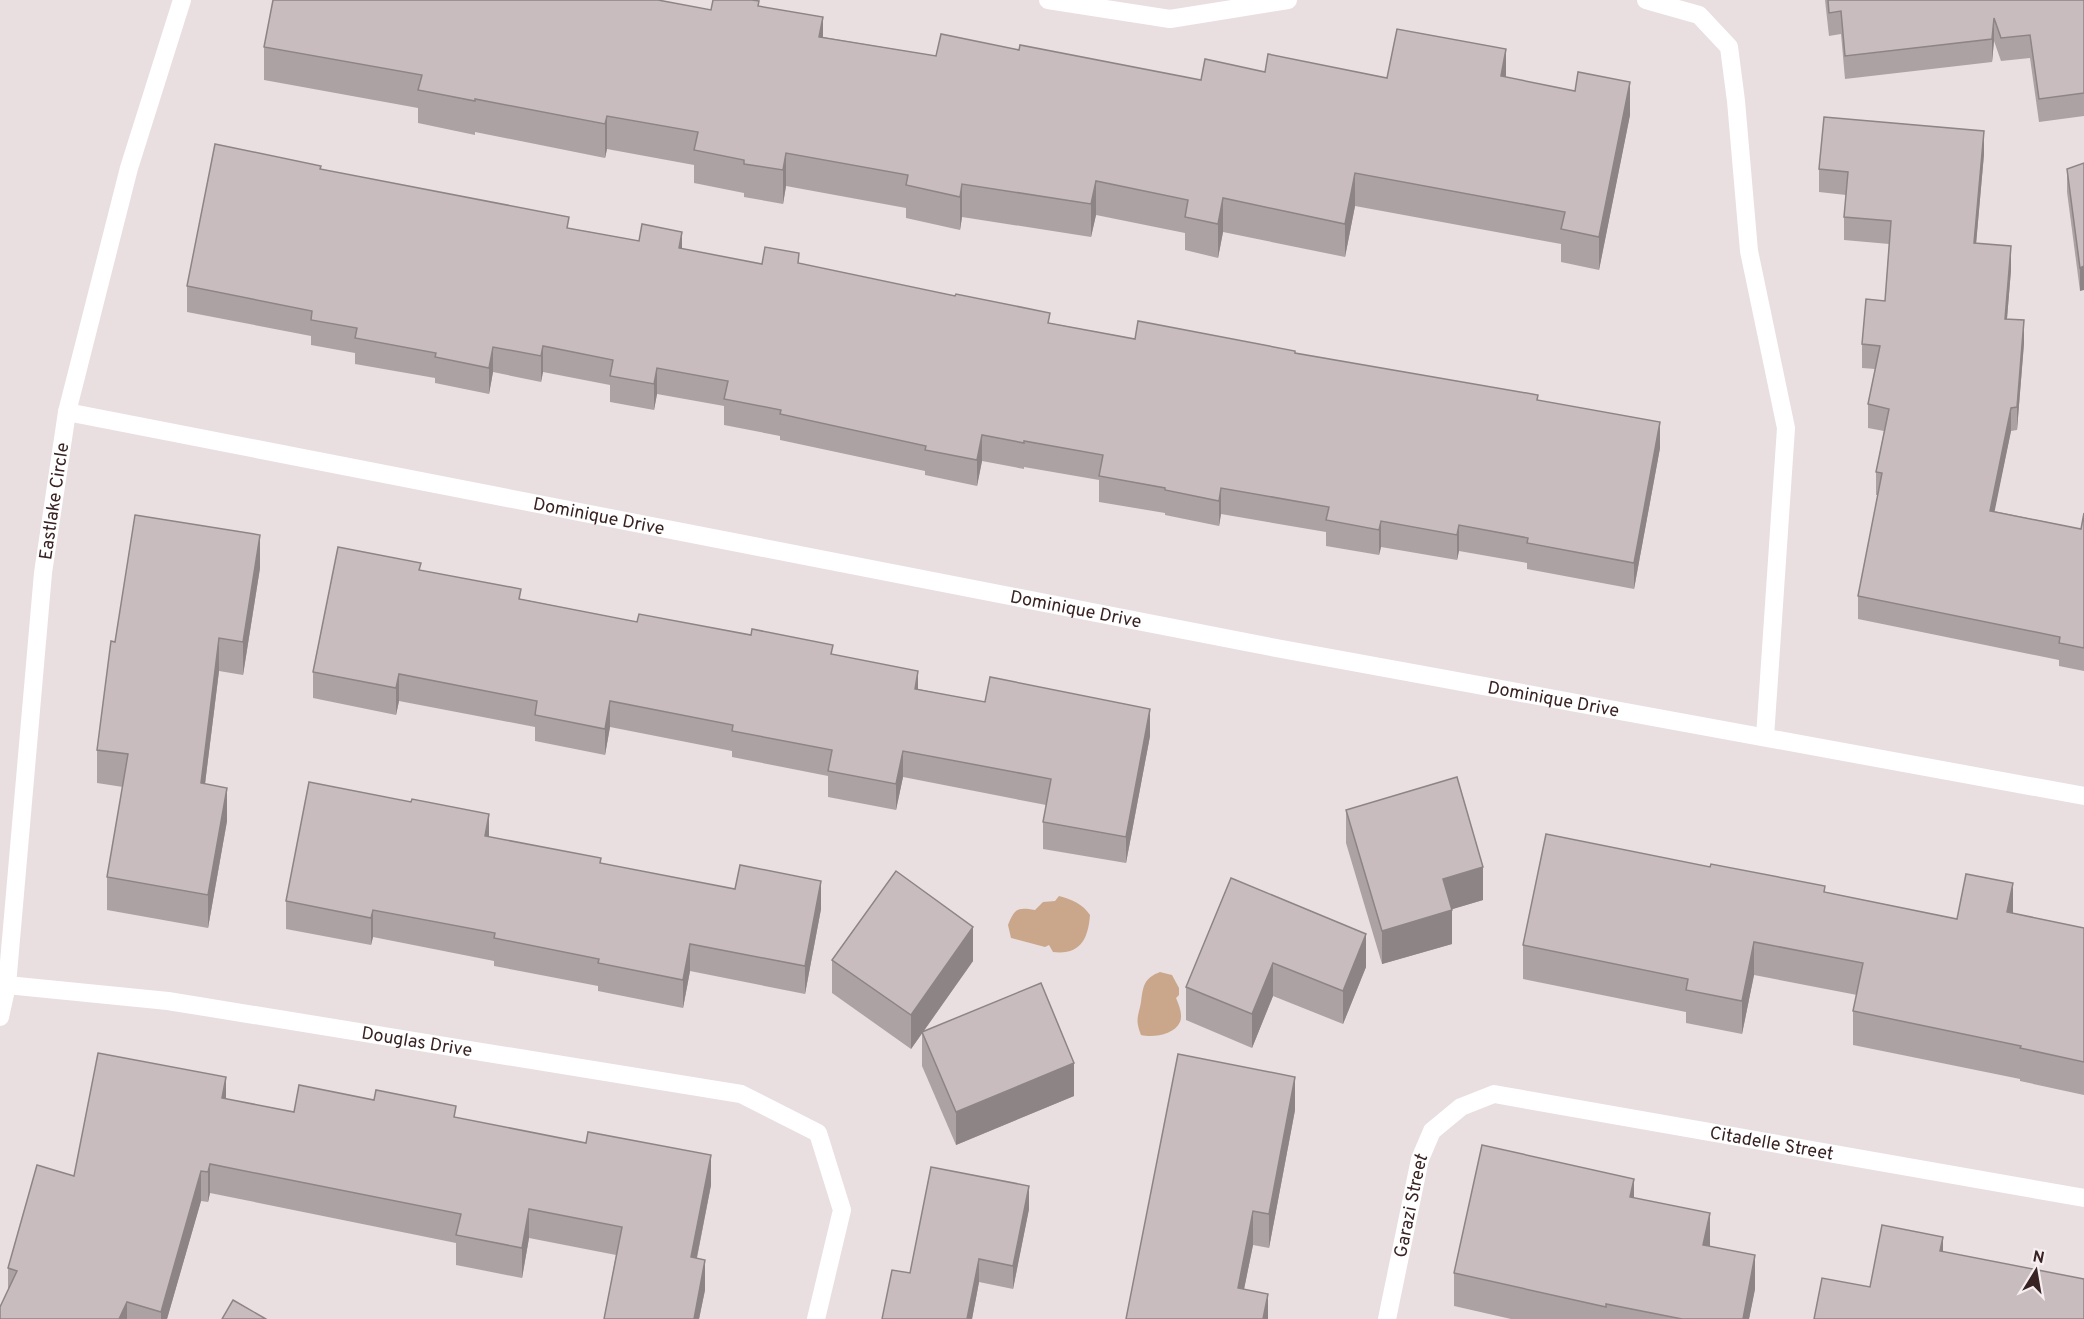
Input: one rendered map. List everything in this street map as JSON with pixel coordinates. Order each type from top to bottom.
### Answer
[{"type":"street","name":"Eastlake Circle","points":[[0,1017],[7,985],[43,573],[67,412],[129,168],[182,0]]},
{"type":"street","points":[[1048,0],[1170,19],[1288,0]]},
{"type":"street","points":[[1646,0],[1699,15],[1729,47],[1737,101],[1749,251],[1785,428],[1765,737]]},
{"type":"street","name":"Dominique Drive","points":[[67,412],[1271,647],[2084,796]]},
{"type":"street","name":"Douglas Drive","points":[[7,985],[168,1001],[741,1094],[818,1133],[842,1210],[816,1319]]},
{"type":"street","name":"Citadelle Street","points":[[1461,1107],[1494,1094],[2084,1198]]},
{"type":"street","name":"Garazi Street","points":[[1387,1319],[1420,1159],[1432,1131],[1461,1107]]},
{"type":"shaded area","points":[[1059,896],[1076,903],[1090,915],[1087,932],[1081,944],[1070,951],[1053,952],[1049,945],[1045,947],[1011,938],[1008,925],[1015,912],[1021,909],[1035,910],[1043,902],[1055,901]]},
{"type":"shaded area","points":[[1160,972],[1172,975],[1179,988],[1179,995],[1176,998],[1181,1019],[1177,1026],[1168,1033],[1141,1035],[1138,1018],[1144,987],[1147,980]]},
{"type":"building","points":[[273,0],[658,0],[711,10],[713,0],[752,0],[759,1],[758,6],[823,17],[819,37],[936,56],[941,34],[1019,50],[1020,45],[1201,80],[1205,59],[1265,72],[1268,54],[1387,78],[1397,29],[1506,49],[1501,76],[1575,91],[1578,72],[1630,82],[1599,237],[1561,229],[1565,212],[1355,173],[1345,224],[1223,198],[1218,224],[1185,217],[1188,200],[1096,181],[1091,204],[962,184],[960,197],[906,185],[908,175],[786,153],[783,170],[744,164],[744,160],[694,150],[698,132],[607,116],[605,124],[418,90],[422,75],[264,47]]},
{"type":"building","points":[[1828,0],[2084,0],[2084,93],[2039,99],[2030,35],[2001,38],[1994,18],[1992,39],[1845,56],[1841,11],[1829,13]]},
{"type":"building","points":[[1824,117],[1984,131],[1974,243],[2011,246],[2005,319],[2024,320],[2017,407],[2011,408],[1990,511],[2081,529],[2084,513],[2084,648],[2059,643],[2060,637],[1858,596],[1882,473],[1876,472],[1889,409],[1868,404],[1880,346],[1862,344],[1866,299],[1885,301],[1891,221],[1844,217],[1848,172],[1819,169]]},
{"type":"building","points":[[215,144],[321,166],[320,169],[569,217],[567,228],[639,241],[642,224],[682,232],[679,248],[762,264],[765,247],[799,253],[798,263],[955,296],[956,294],[1050,313],[1048,323],[1135,339],[1138,321],[1295,351],[1295,353],[1538,395],[1537,400],[1660,422],[1634,563],[1527,543],[1528,538],[1459,525],[1457,535],[1381,521],[1379,530],[1326,520],[1329,507],[1221,488],[1219,501],[1099,476],[1103,455],[1024,441],[1024,443],[982,435],[977,460],[925,450],[926,446],[780,414],[781,410],[724,399],[728,381],[657,368],[654,384],[610,376],[613,360],[543,346],[541,356],[493,347],[489,368],[435,357],[436,353],[355,338],[357,328],[311,320],[312,311],[187,286]]},
{"type":"building","points":[[2084,163],[2084,266],[2080,268],[2067,169]]},
{"type":"building","points":[[135,515],[260,535],[243,642],[219,638],[201,783],[227,788],[208,895],[107,877],[128,754],[97,750],[111,641],[115,642]]},
{"type":"building","points":[[338,547],[421,563],[419,570],[521,589],[519,599],[637,622],[639,614],[751,635],[752,629],[833,645],[831,654],[918,671],[915,689],[985,702],[990,677],[1150,709],[1126,837],[1043,822],[1051,779],[903,751],[896,784],[828,771],[832,750],[732,731],[733,725],[610,701],[605,729],[535,715],[537,701],[399,674],[396,688],[313,672]]},
{"type":"building","points":[[1457,777],[1483,867],[1443,879],[1452,910],[1382,931],[1346,810]]},
{"type":"building","points":[[309,782],[411,802],[412,799],[489,814],[485,836],[601,858],[600,863],[735,889],[740,865],[821,881],[805,966],[690,944],[683,980],[598,963],[599,959],[494,938],[495,933],[373,910],[371,918],[286,901]]},
{"type":"building","points":[[1546,834],[1710,867],[1711,864],[1825,886],[1824,892],[1957,919],[1966,874],[2013,883],[2007,912],[2084,928],[2084,1062],[2020,1048],[2021,1046],[1853,1011],[1863,963],[1754,942],[1742,1001],[1686,990],[1688,979],[1523,945]]},
{"type":"building","points":[[896,871],[973,927],[911,1015],[832,960]]},
{"type":"building","points":[[1231,878],[1366,934],[1343,991],[1273,963],[1252,1014],[1186,987]]},
{"type":"building","points":[[1041,983],[1074,1063],[956,1112],[922,1032]]},
{"type":"building","points":[[98,1053],[226,1077],[222,1098],[294,1112],[299,1085],[374,1100],[376,1090],[456,1106],[454,1117],[586,1143],[588,1132],[711,1155],[691,1257],[705,1260],[694,1319],[604,1319],[622,1227],[529,1209],[522,1248],[456,1235],[461,1214],[210,1164],[208,1172],[201,1171],[161,1312],[127,1302],[119,1319],[0,1319],[0,1307],[17,1271],[8,1268],[37,1165],[74,1176]]},
{"type":"building","points":[[1178,1054],[1295,1077],[1269,1214],[1253,1211],[1238,1288],[1268,1294],[1263,1319],[1126,1319]]},
{"type":"building","points":[[1482,1145],[1634,1179],[1630,1197],[1710,1213],[1703,1245],[1755,1255],[1743,1319],[1682,1319],[1606,1304],[1606,1307],[1454,1273]]},
{"type":"building","points":[[931,1167],[1029,1186],[1013,1266],[979,1259],[967,1319],[882,1319],[892,1270],[910,1273]]},
{"type":"building","points":[[1882,1225],[1943,1237],[1940,1251],[2084,1279],[2084,1319],[1814,1319],[1822,1278],[1870,1287]]},
{"type":"building","points":[[233,1300],[266,1319],[222,1319]]}]
